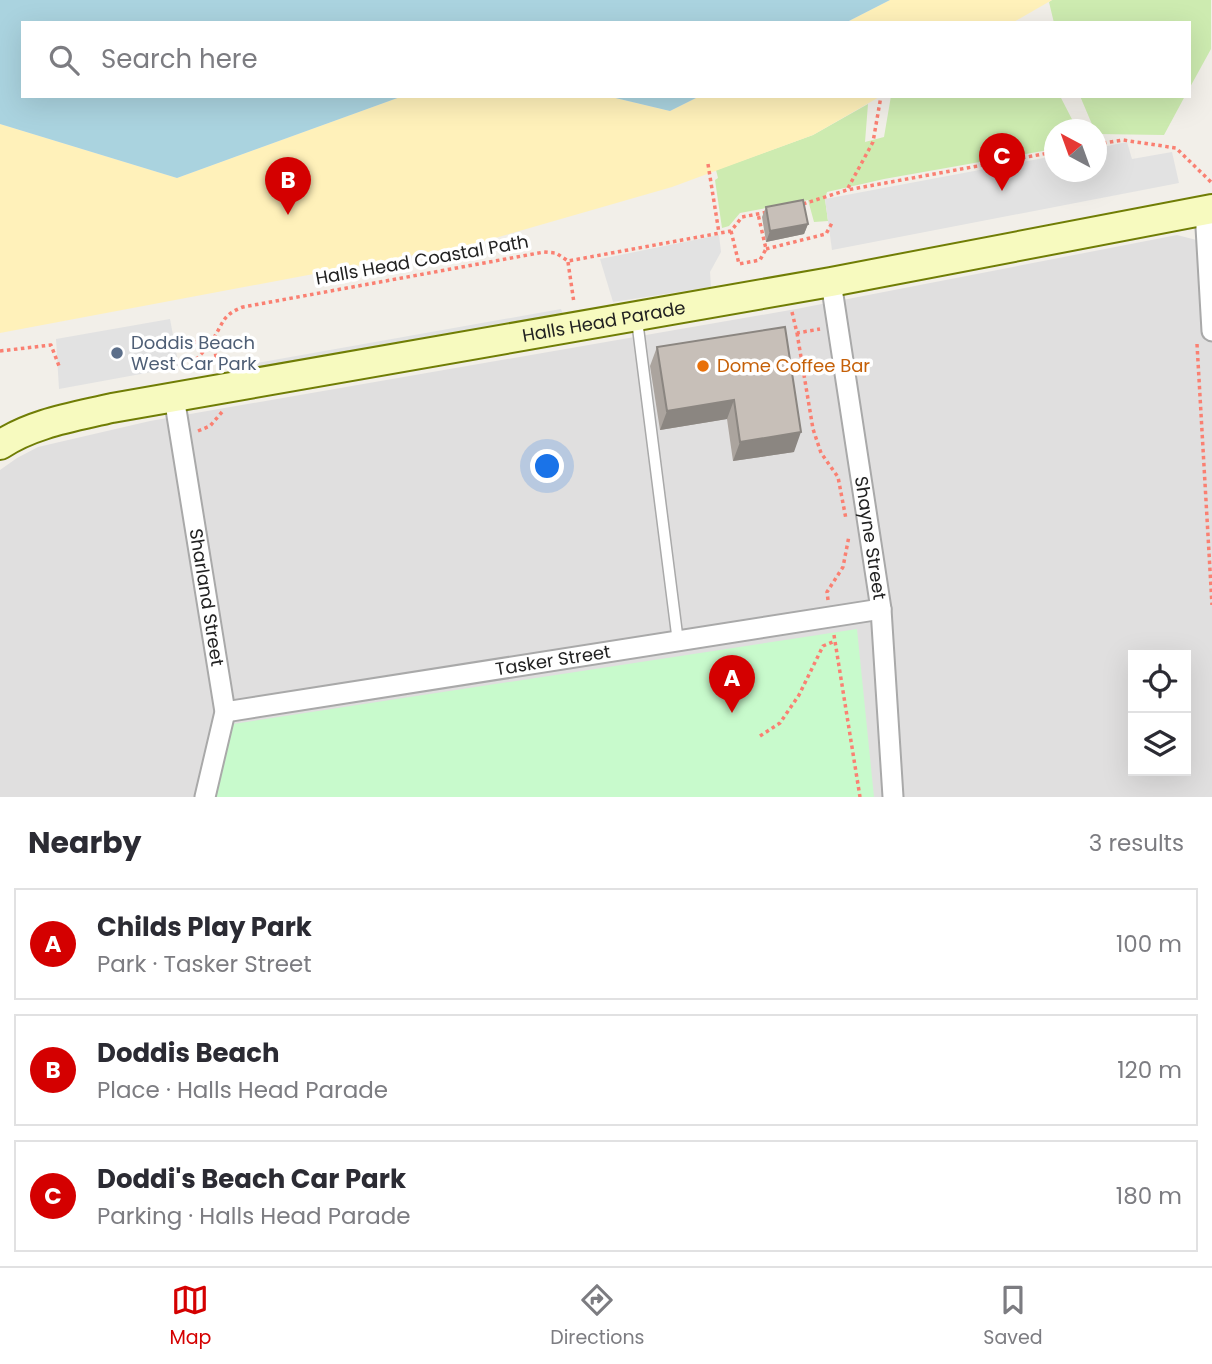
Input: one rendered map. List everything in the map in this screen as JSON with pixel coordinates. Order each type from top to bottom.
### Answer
[{"type":"street","points":[[1208,209],[1212,331]]},
{"type":"street","name":"Halls Head Parade","points":[[0,445],[11,437],[48,423],[112,408],[831,282],[1208,209]]},
{"type":"street","name":"Shayne Street","points":[[831,282],[881,609],[893,797]]},
{"type":"street","name":"Sharland Street","points":[[174,397],[225,712],[205,797]]},
{"type":"street","name":"Tasker Street","points":[[225,712],[881,609]]},
{"type":"lane","points":[[636,316],[678,642]]},
{"type":"path","points":[[847,190],[873,142],[881,98]]},
{"type":"path","points":[[1107,143],[1123,140],[1176,148],[1212,183]]},
{"type":"path","points":[[798,205],[847,190],[1044,154]]},
{"type":"path","points":[[708,164],[719,233]]},
{"type":"path","name":"Halls Head Coastal Path","points":[[172,345],[213,340],[222,320],[243,307],[544,252],[556,253],[568,261],[731,231],[742,217],[771,211]]},
{"type":"path","points":[[731,231],[740,264],[760,260],[766,249],[758,214]]},
{"type":"path","points":[[766,249],[826,234],[833,221]]},
{"type":"path","points":[[817,320],[821,329]]},
{"type":"path","points":[[797,333],[813,429],[821,453],[838,477],[849,539],[843,567],[827,592],[860,797]]},
{"type":"path","points":[[0,351],[51,345],[59,366]]},
{"type":"path","points":[[181,436],[210,426],[225,410]]},
{"type":"path","points":[[760,736],[780,723],[799,695],[823,646],[835,641]]},
{"type":"shaded area","points":[[1127,142],[1132,159],[1172,152],[1179,183],[832,250],[825,199],[1044,158],[1044,182],[1107,182],[1107,146]]},
{"type":"shaded area","points":[[719,235],[721,252],[710,272],[711,287],[613,302],[600,259]]},
{"type":"shaded area","points":[[1177,235],[1212,244],[1212,797],[0,797],[0,470],[38,447],[150,421],[796,309]]},
{"type":"shaded area","points":[[561,309],[564,317],[248,372],[246,365]]},
{"type":"shaded area","name":"Doddis Beach West Car Park","points":[[170,319],[179,367],[59,389],[56,339]]},
{"type":"green space","points":[[1211,0],[1211,49],[1191,85],[1191,21],[1054,21],[1049,2]]},
{"type":"green space","points":[[891,98],[1061,98],[1072,119],[1044,119],[1044,151],[884,179],[827,192],[825,199],[828,221],[814,222],[808,200],[740,213],[729,226],[722,228],[716,170],[813,135],[868,104],[865,142],[884,137]]},
{"type":"green space","points":[[1081,98],[1184,98],[1164,135],[1107,134],[1107,119],[1090,119]]},
{"type":"green space","points":[[857,629],[874,797],[215,797],[233,724]]},
{"type":"sand","points":[[890,0],[1052,0],[1015,21],[849,21]]},
{"type":"sand","points":[[397,98],[615,98],[670,111],[696,98],[878,98],[813,135],[672,187],[478,243],[0,333],[0,124],[177,178]]},
{"type":"water","points":[[0,0],[890,0],[849,21],[21,21],[21,98],[397,98],[177,178],[0,124]]},
{"type":"water","points":[[615,98],[696,98],[670,111]]},
{"type":"building","points":[[803,200],[808,224],[770,231],[766,207]]},
{"type":"building","points":[[785,327],[801,432],[740,442],[734,400],[667,411],[657,347]]},
{"type":"place","name":"Doddi's Beach Car Park","points":[[1002,191]]},
{"type":"place","name":"Doddis Beach","points":[[288,215]]},
{"type":"place","name":"Doddis Beach West Car Park","points":[[117,353]]},
{"type":"place","name":"Dome Coffee Bar","points":[[703,366]]},
{"type":"place","name":"Childs Play Park","points":[[732,713]]}]
